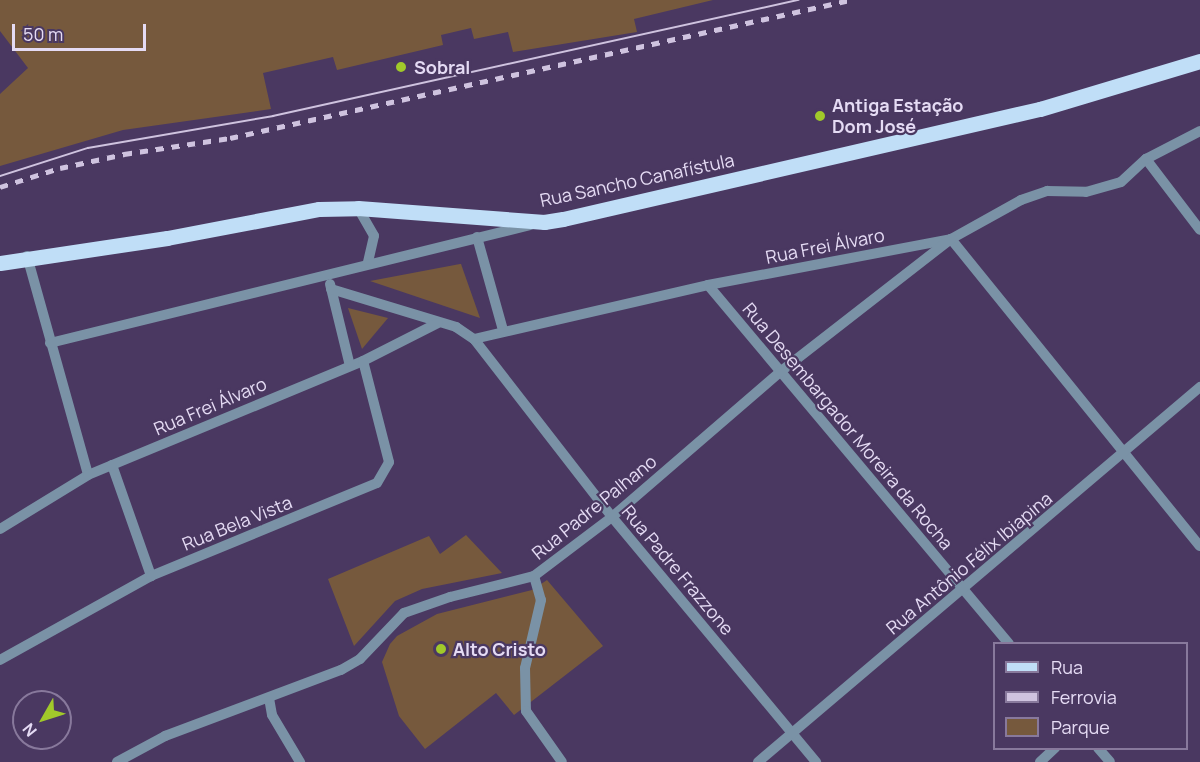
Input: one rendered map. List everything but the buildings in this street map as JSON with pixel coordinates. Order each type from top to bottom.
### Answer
[{"type":"main road","name":"Rua Sancho Canafístula","points":[[0,263],[27,256],[168,238],[296,212],[358,208],[544,222],[1040,110],[1200,61]]},
{"type":"street","name":"Rua Frei Álvaro","points":[[474,339],[503,330],[708,285],[951,239],[1021,200],[1047,191],[1086,192],[1121,182],[1146,159],[1200,131]]},
{"type":"street","points":[[1146,159],[1200,230]]},
{"type":"street","points":[[358,208],[374,236],[368,263]]},
{"type":"street","points":[[50,343],[368,263],[544,222]]},
{"type":"street","points":[[477,237],[503,330]]},
{"type":"street","points":[[951,239],[1123,455],[1200,546]]},
{"type":"street","name":"Rua Padre Palhano","points":[[117,762],[165,736],[351,665],[404,614],[450,597],[534,576],[612,517],[780,372],[951,239]]},
{"type":"street","points":[[27,256],[88,475]]},
{"type":"street","points":[[327,274],[350,366]]},
{"type":"street","name":"Rua Desembargador Moreira da Rocha","points":[[708,285],[1007,642]]},
{"type":"street","points":[[331,289],[456,327],[474,339]]},
{"type":"street","name":"Rua Frei Álvaro","points":[[0,529],[88,475],[363,361],[438,322]]},
{"type":"street","name":"Rua Padre Frazzone","points":[[474,339],[612,517],[816,762]]},
{"type":"street","name":"Rua Bela Vista","points":[[0,660],[151,576],[377,483],[389,462],[363,361]]},
{"type":"street","name":"Rua Antônio Félix Ibiapina","points":[[758,762],[1123,455],[1200,387]]},
{"type":"street","points":[[112,465],[151,576]]},
{"type":"street","points":[[534,576],[541,600],[525,668],[526,711],[562,762]]},
{"type":"street","points":[[269,698],[272,715],[300,762]]},
{"type":"street","points":[[1040,762],[1054,750]]},
{"type":"street","points":[[1100,750],[1110,762]]},
{"type":"green space","points":[[0,0],[713,0],[634,19],[637,32],[513,52],[508,32],[474,39],[471,28],[441,35],[443,45],[337,70],[333,57],[263,73],[271,109],[123,130],[0,166],[0,94],[28,68],[0,31]]},
{"type":"green space","points":[[460,264],[480,318],[370,281]]},
{"type":"green space","points":[[348,308],[388,318],[362,349]]},
{"type":"green space","points":[[466,535],[502,573],[422,589],[395,601],[354,646],[328,579],[429,536],[440,554]]},
{"type":"green space","points":[[547,580],[603,646],[514,715],[496,693],[425,749],[399,716],[382,662],[390,644],[397,636],[437,614],[532,590]]},
{"type":"tram line","points":[[0,176],[88,148],[273,116],[798,0]]},
{"type":"railway","points":[[0,187],[60,168],[124,154],[230,138],[850,0]]},
{"type":"place","name":"Sobral","points":[[401,67]]},
{"type":"place","name":"Antiga Estação Dom José","points":[[820,116]]},
{"type":"place","name":"Alto Cristo","points":[[441,649]]}]
